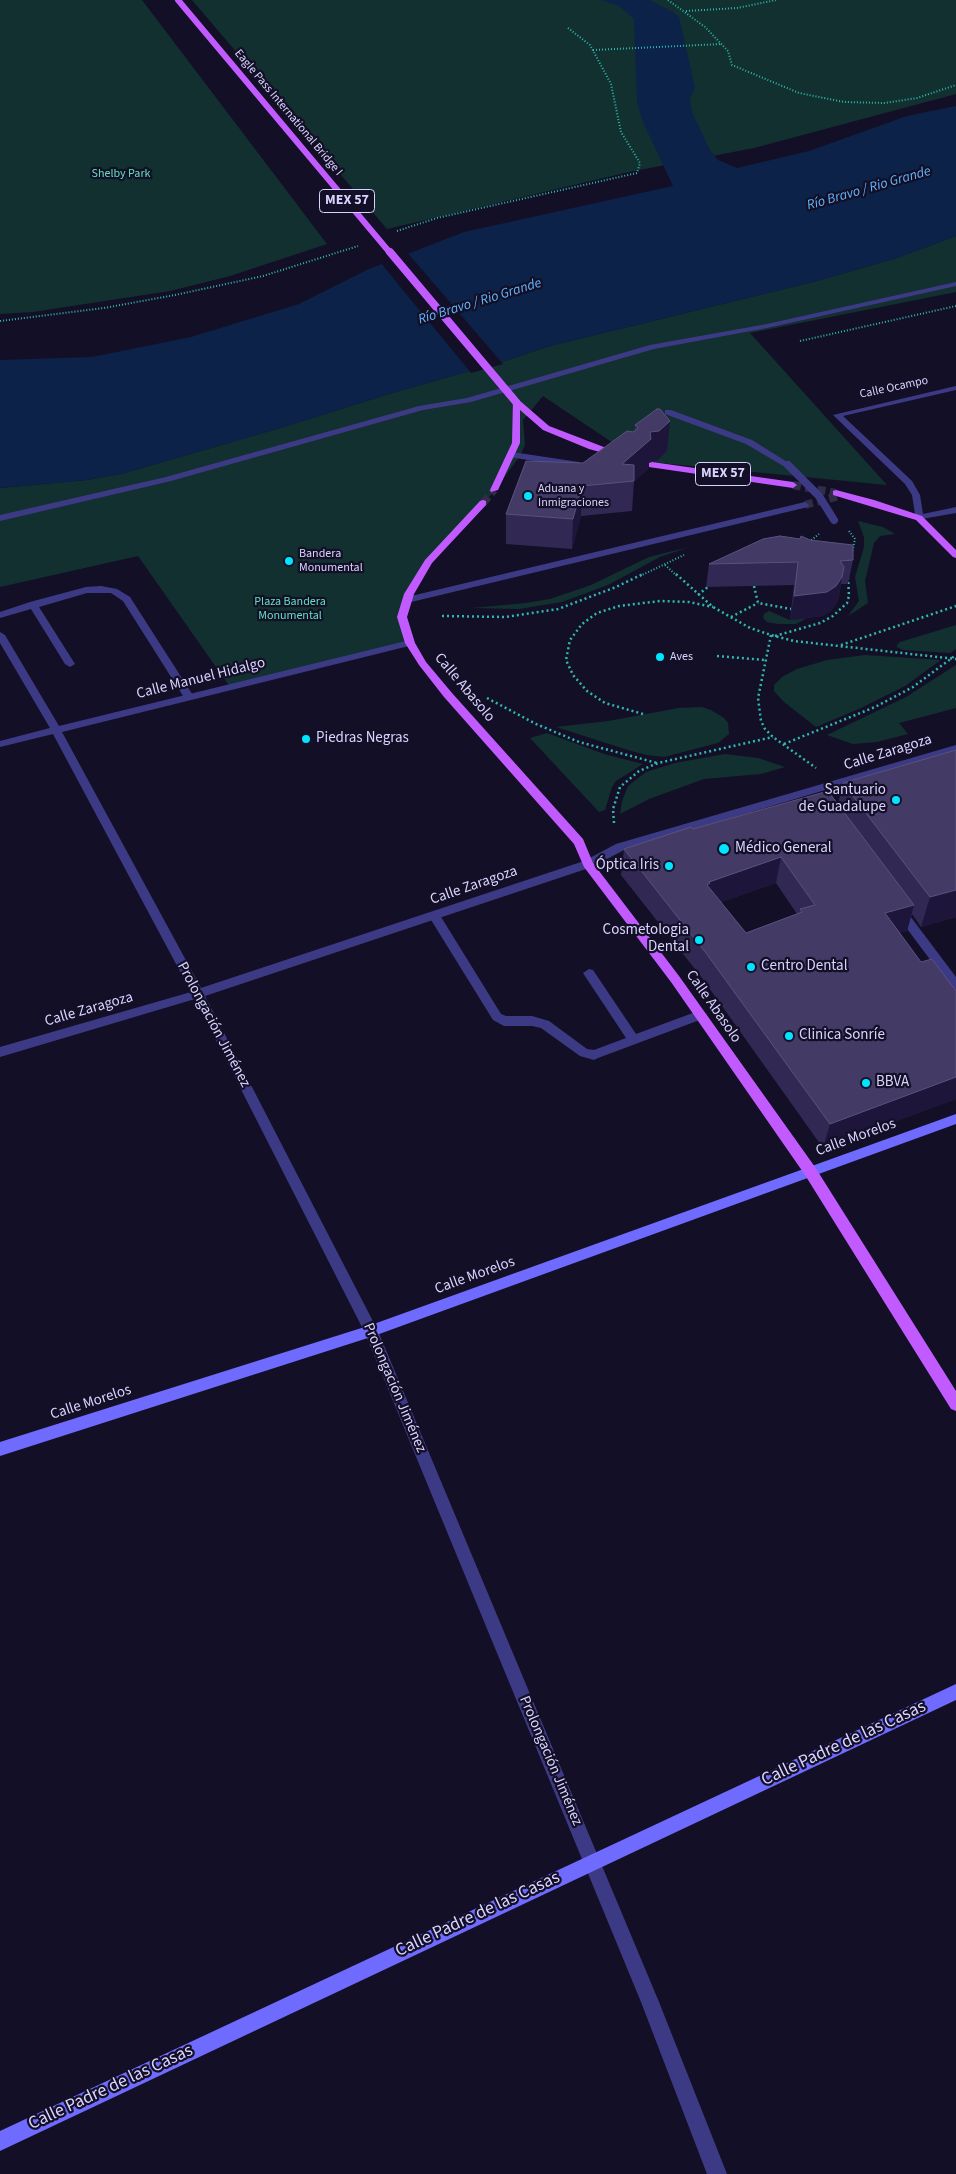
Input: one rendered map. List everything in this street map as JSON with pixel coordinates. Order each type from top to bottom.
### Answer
[{"type":"main road","name":"Eagle Pass International Bridge I","points":[[178,0],[516,402]]},
{"type":"main road","points":[[494,490],[516,443],[516,402]]},
{"type":"main road","name":"MEX 57","points":[[516,402],[546,428],[566,438],[630,457]]},
{"type":"main road","name":"MEX 57","points":[[652,465],[793,486]]},
{"type":"main road","points":[[840,495],[891,508],[919,518],[956,555]]},
{"type":"main road","name":"Calle Abasolo","points":[[483,503],[428,562],[418,577],[402,616],[403,625],[410,644],[422,663],[448,695],[580,842],[588,864],[700,1015],[810,1171],[956,1404]]},
{"type":"main road","name":"Calle Morelos","points":[[0,1449],[371,1331],[956,1119]]},
{"type":"main road","name":"Calle Padre de las Casas","points":[[0,2140],[956,1692]]},
{"type":"street","points":[[0,518],[168,479],[422,408],[468,400],[653,348],[767,326],[956,284]]},
{"type":"street","name":"Calle Ocampo","points":[[919,518],[916,495],[909,483],[837,415],[956,388]]},
{"type":"street","points":[[668,412],[742,439],[788,465],[819,496],[834,520]]},
{"type":"street","points":[[512,455],[586,466]]},
{"type":"street","points":[[407,600],[805,504]]},
{"type":"street","points":[[919,518],[956,510]]},
{"type":"street","points":[[0,615],[86,590],[101,589],[114,591],[127,599],[189,698]]},
{"type":"street","points":[[33,604],[70,664]]},
{"type":"street","name":"Prolongación Jiménez","points":[[0,635],[56,730],[198,994],[371,1331],[650,2002],[717,2174]]},
{"type":"street","name":"Calle Manuel Hidalgo","points":[[0,744],[410,644]]},
{"type":"street","name":"Calle Zaragoza","points":[[0,1052],[198,994],[434,916],[588,864],[620,847],[814,796],[956,748]]},
{"type":"street","points":[[891,899],[956,986]]},
{"type":"street","points":[[434,916],[497,1017],[504,1021],[532,1021],[545,1024],[584,1053],[594,1055],[700,1015]]},
{"type":"street","points":[[588,973],[634,1040]]},
{"type":"path","points":[[668,0],[706,27],[728,51],[732,64],[738,69],[775,85],[826,99],[865,103],[904,101],[956,85]]},
{"type":"path","points":[[685,11],[737,8],[776,0]]},
{"type":"path","points":[[593,50],[722,44]]},
{"type":"path","points":[[800,341],[956,306]]},
{"type":"path","points":[[806,544],[834,520],[850,532],[855,539],[850,560]]},
{"type":"path","points":[[442,616],[505,617],[558,609],[616,587],[691,551]]},
{"type":"path","points":[[665,565],[713,607],[772,636],[838,646],[955,657]]},
{"type":"path","points":[[772,636],[820,623],[842,610],[849,596],[848,570]]},
{"type":"path","points":[[698,595],[710,584]]},
{"type":"path","points":[[754,586],[758,603]]},
{"type":"path","points":[[644,714],[605,703],[587,691],[573,675],[566,660],[570,640],[582,624],[597,613],[620,606],[660,601],[689,602],[713,607]]},
{"type":"path","points":[[730,617],[758,603],[791,609]]},
{"type":"path","points":[[838,646],[956,606]]},
{"type":"path","points":[[772,636],[765,660],[758,698],[758,711],[765,729],[773,737],[816,768]]},
{"type":"path","points":[[717,656],[765,660]]},
{"type":"path","points":[[784,744],[875,707],[913,687],[955,657]]},
{"type":"path","points":[[488,698],[536,724],[579,742],[658,763]]},
{"type":"path","points":[[614,823],[613,810],[620,787],[639,771],[658,763],[773,737]]},
{"type":"green space","name":"Shelby Park","points":[[0,0],[142,0],[327,244],[230,276],[170,291],[33,312],[0,314]]},
{"type":"green space","points":[[192,0],[956,0],[956,94],[754,148],[629,172],[387,229]]},
{"type":"green space","name":"Plaza Bandera Monumental","points":[[956,236],[956,292],[750,333],[887,485],[640,461],[543,396],[523,420],[525,445],[520,456],[491,495],[405,594],[401,616],[412,643],[230,687],[138,556],[0,587],[0,488],[87,480],[121,474],[550,346],[817,281],[897,258]]},
{"type":"green space","points":[[858,521],[883,527],[895,534],[880,536],[874,543],[865,581],[868,603],[848,616],[859,601],[855,577],[864,547],[864,537]]},
{"type":"green space","points":[[689,547],[660,557],[608,585],[562,602],[519,609],[472,608],[550,599],[591,585],[649,557]]},
{"type":"green space","points":[[769,611],[790,620],[807,618],[796,624],[767,622],[763,618],[764,614]]},
{"type":"green space","points":[[956,625],[956,649],[950,653],[903,650],[897,647],[900,642]]},
{"type":"green space","points":[[865,655],[941,660],[905,686],[861,708],[816,727],[784,702],[774,691],[774,685],[782,677],[797,669],[827,660]]},
{"type":"green space","points":[[956,665],[956,708],[899,723],[908,734],[877,742],[853,744],[827,735],[906,697]]},
{"type":"green space","points":[[702,707],[724,718],[728,723],[729,734],[718,743],[664,757],[631,751],[556,727],[608,721],[679,708]]},
{"type":"green space","points":[[547,733],[604,754],[643,764],[616,781],[612,787],[605,810],[599,812],[530,738]]},
{"type":"green space","points":[[725,754],[758,758],[785,767],[761,774],[704,779],[649,799],[620,814],[622,801],[628,786],[646,772],[675,763]]},
{"type":"water","name":"Río Bravo / Rio Grande","points":[[601,0],[649,0],[679,17],[695,87],[690,99],[692,112],[710,150],[718,160],[737,168],[809,151],[907,116],[956,106],[956,236],[897,258],[817,281],[550,346],[121,474],[87,480],[0,488],[0,360],[92,357],[191,337],[299,304],[369,269],[464,232],[673,186],[642,120],[637,102],[634,19],[619,6]]},
{"type":"pier","points":[[406,251],[503,364],[471,373],[380,262]]},
{"type":"building","points":[[657,409],[660,409],[670,421],[659,431],[650,432],[651,439],[622,464],[634,465],[634,481],[582,486],[573,519],[506,514],[526,461],[583,463],[627,431],[633,432],[638,428],[635,425]]},
{"type":"building","points":[[780,536],[800,539],[801,536],[810,540],[853,545],[853,560],[840,561],[844,567],[842,577],[836,586],[827,592],[794,596],[798,562],[709,564],[763,539]]},
{"type":"building","name":"Santuario de Guadalupe","points":[[956,750],[956,890],[930,897],[843,783]]},
{"type":"building","points":[[828,791],[914,905],[885,913],[921,962],[932,959],[956,991],[956,1077],[830,1124],[706,953],[624,849],[691,827],[693,829]],"holes":[[[781,857],[815,905],[800,909],[802,912],[746,933],[707,885],[709,882]]]},
{"type":"tunnel","points":[[793,485],[836,493]]},
{"type":"tunnel","points":[[483,503],[494,490]]},
{"type":"tunnel","points":[[805,505],[839,496]]},
{"type":"place","name":"Aduana y Inmigraciones","points":[[528,496]]},
{"type":"place","name":"Bandera Monumental","points":[[289,561]]},
{"type":"place","name":"Aves","points":[[660,657]]},
{"type":"place","name":"Piedras Negras","points":[[306,739]]},
{"type":"place","name":"Santuario de Guadalupe","points":[[896,800]]},
{"type":"place","name":"Médico General","points":[[724,849]]},
{"type":"place","name":"Óptica Iris","points":[[669,866]]},
{"type":"place","name":"Cosmetologia Dental","points":[[699,940]]},
{"type":"place","name":"Centro Dental","points":[[751,967]]},
{"type":"place","name":"Clinica Sonríe","points":[[789,1036]]},
{"type":"place","name":"BBVA","points":[[866,1083]]}]
